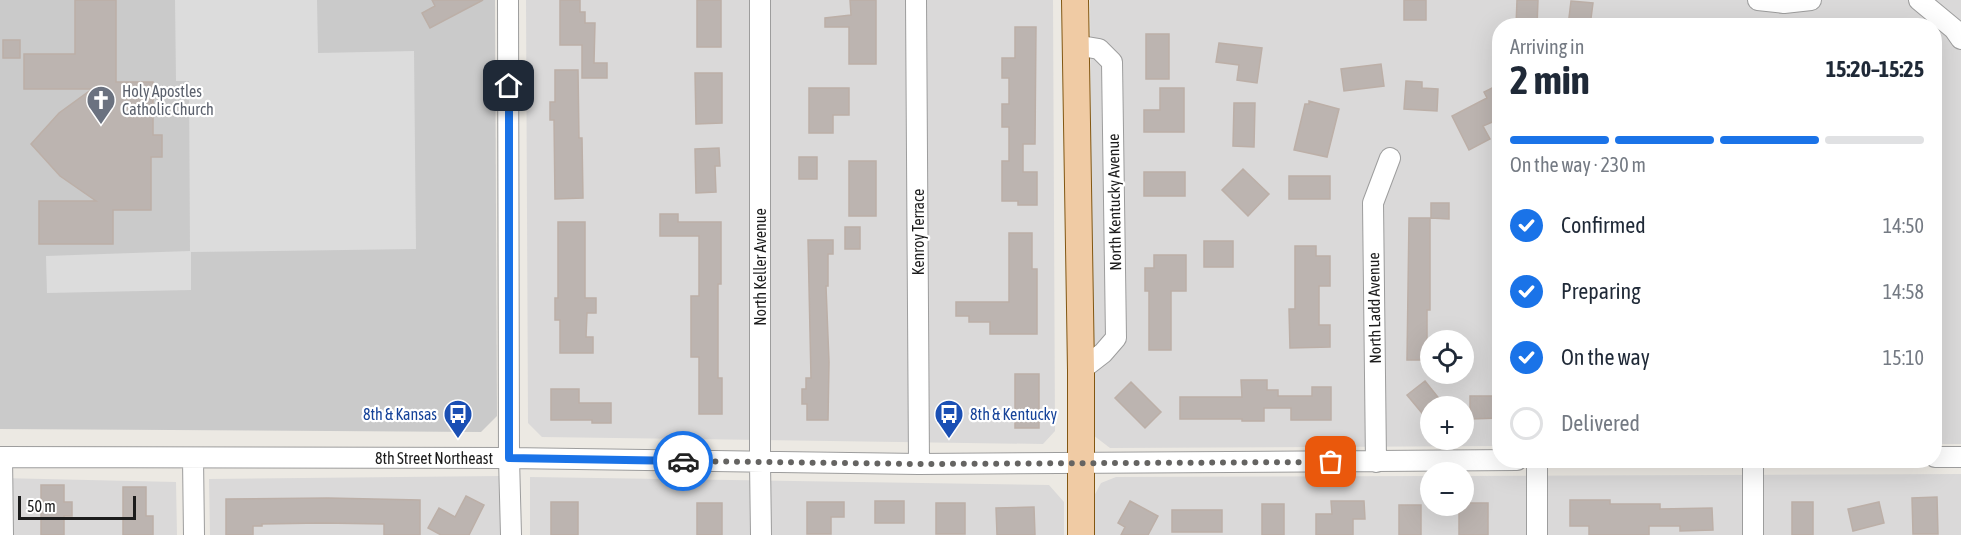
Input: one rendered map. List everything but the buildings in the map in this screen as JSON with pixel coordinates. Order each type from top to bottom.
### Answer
[{"type":"main road","points":[[1075,0],[1081,370],[1081,535]]},
{"type":"street","points":[[508,0],[511,535]]},
{"type":"street","name":"North Keller Avenue","points":[[760,0],[762,535]]},
{"type":"street","name":"Kenroy Terrace","points":[[916,0],[919,464]]},
{"type":"street","points":[[1758,0],[1784,3],[1811,0]]},
{"type":"street","points":[[1919,0],[1941,18]]},
{"type":"street","points":[[1942,19],[1954,29],[1961,39]]},
{"type":"street","name":"North Kentucky Avenue","points":[[1075,45],[1099,49],[1112,62],[1115,178],[1116,338],[1081,370]]},
{"type":"street","name":"North Ladd Avenue","points":[[1376,462],[1372,203],[1390,158]]},
{"type":"street","points":[[1,457],[3,535]]},
{"type":"street","name":"8th Street Northeast","points":[[1,457],[509,458],[919,464],[1492,460]]},
{"type":"street","points":[[1942,458],[1961,457]]},
{"type":"street","points":[[193,458],[194,535]]},
{"type":"street","points":[[1537,468],[1537,535]]},
{"type":"street","points":[[1753,468],[1753,535]]},
{"type":"shaded area","points":[[0,0],[495,0],[497,416],[481,432],[0,429]]},
{"type":"shaded area","points":[[175,0],[317,0],[318,53],[414,51],[416,249],[191,252],[191,290],[47,293],[46,256],[190,251],[189,81],[176,81]]},
{"type":"shaded area","points":[[526,0],[1053,0],[1055,431],[1043,444],[542,437],[528,423]]},
{"type":"shaded area","points":[[1090,0],[1961,0],[1961,444],[1942,444],[1942,18],[1492,18],[1492,446],[1474,446],[1474,396],[1420,396],[1420,446],[1110,448],[1093,435]]},
{"type":"shaded area","points":[[1961,474],[1961,535],[1093,535],[1093,498],[1101,483],[1116,477],[1420,476],[1420,516],[1474,516],[1474,476]]},
{"type":"shaded area","points":[[500,476],[501,535],[210,535],[209,479]]},
{"type":"shaded area","points":[[530,477],[1049,485],[1064,502],[1064,535],[530,535]]},
{"type":"shaded area","points":[[0,478],[176,482],[177,535],[0,535]]},
{"type":"way so far","points":[[683,461],[919,464],[1331,462]]},
{"type":"place","name":"Holy Apostles Catholic Church","points":[[101,126]]},
{"type":"place","name":"8th & Kansas","points":[[458,440]]},
{"type":"place","name":"8th & Kentucky","points":[[949,440]]},
{"type":"route","points":[[509,86],[509,458],[683,461]]}]
